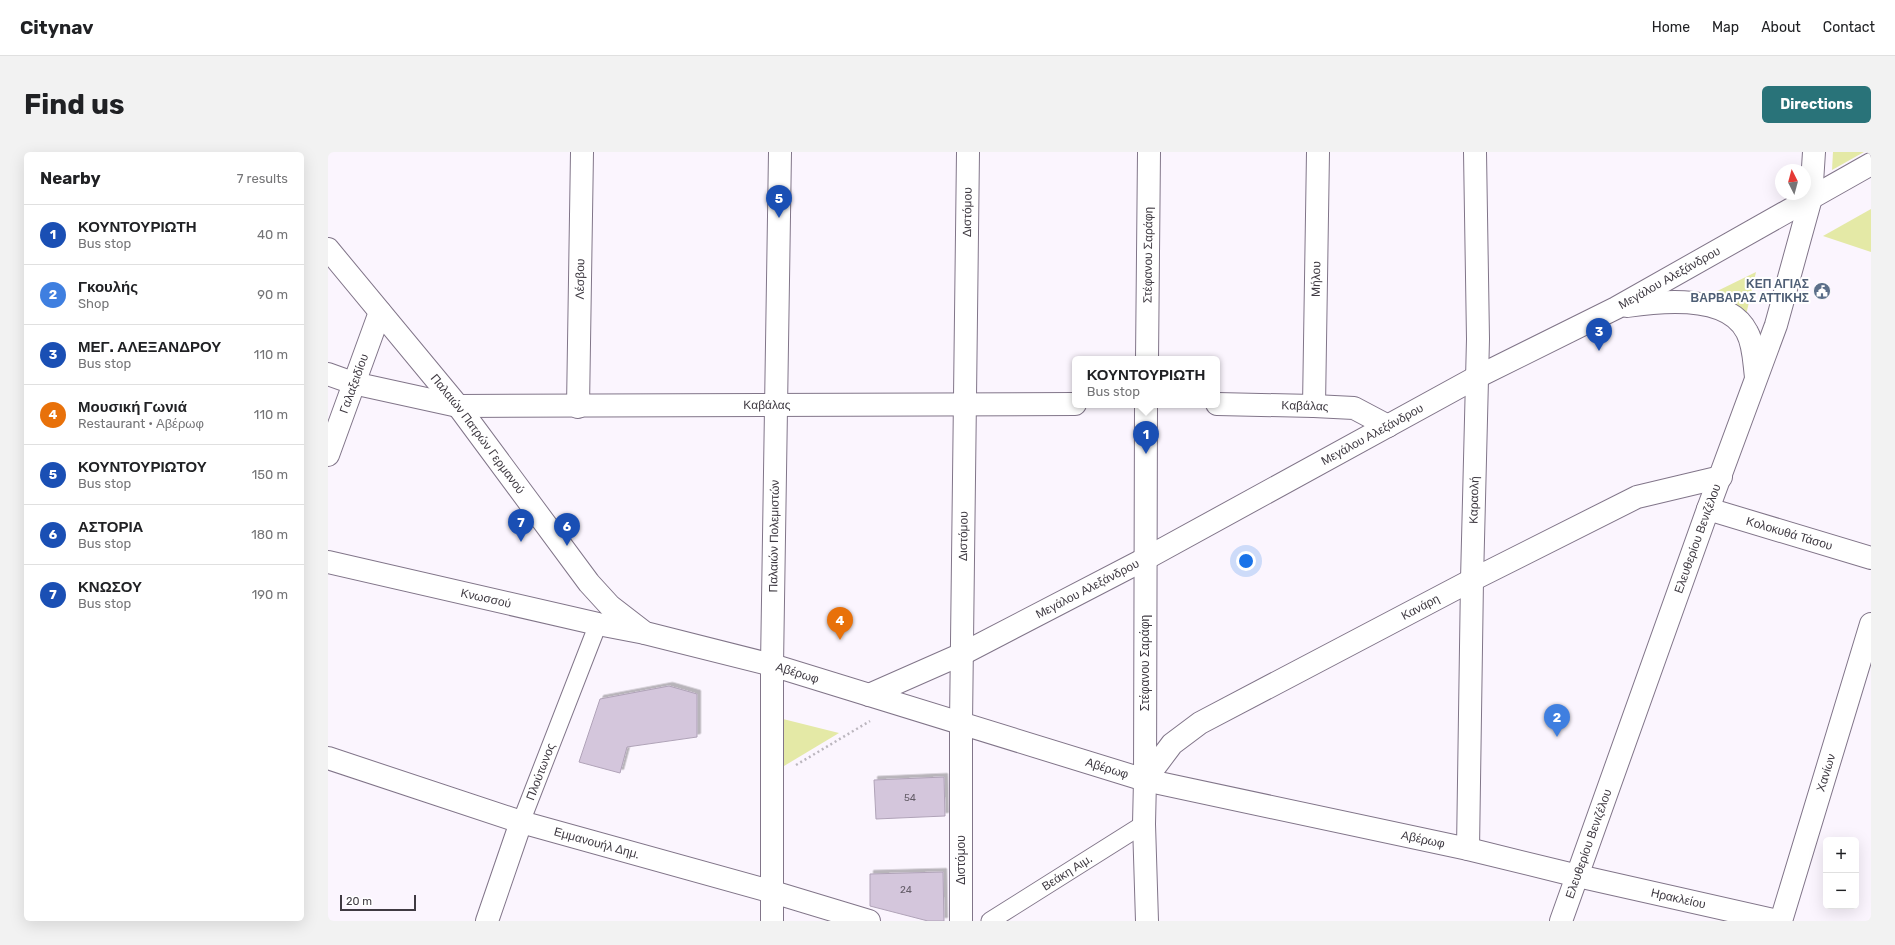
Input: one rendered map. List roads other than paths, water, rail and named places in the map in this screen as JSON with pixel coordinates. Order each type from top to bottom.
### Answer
[{"type":"street","name":"Λέσβου","points":[[578,406],[582,152]]},
{"type":"street","name":"Παλαιών Πολεμιστών","points":[[772,921],[772,665],[780,152]]},
{"type":"street","name":"Διστόμου","points":[[961,921],[961,723],[968,152]]},
{"type":"street","name":"Στέφανου Σαράφη","points":[[1147,356],[1149,152]]},
{"type":"street","name":"Μήλου","points":[[1314,406],[1318,152]]},
{"type":"street","name":"Καραολή","points":[[1468,849],[1477,377],[1475,152]]},
{"type":"street","name":"Ελευθερίου Βενιζέλου","points":[[1811,198],[1814,152]]},
{"type":"street","name":"Μεγάλου Αλεξάνδρου","points":[[1811,198],[1871,164]]},
{"type":"street","name":"Μεγάλου Αλεξάνδρου","points":[[869,695],[962,654],[1145,559],[1477,377],[1616,308],[1807,200]]},
{"type":"street","name":"Ελευθερίου Βενιζέλου","points":[[1561,921],[1708,509],[1776,325],[1810,200]]},
{"type":"street","name":"Παλαιών Πατρών Γερμανού","points":[[328,249],[458,406],[589,583],[610,606],[645,633]]},
{"type":"street","points":[[1616,308],[1676,301],[1720,309],[1735,318],[1746,330],[1751,343],[1756,377]]},
{"type":"street","name":"Γαλαξειδίου","points":[[328,455],[380,312]]},
{"type":"street","name":"Καβάλας","points":[[328,374],[353,383],[458,406],[965,406],[1072,404]]},
{"type":"street","name":"Καβάλας","points":[[1220,404],[1354,408],[1388,426]]},
{"type":"street","name":"Στέφανου Σαράφη","points":[[1146,408],[1144,824],[1147,921]]},
{"type":"street","name":"Κανάρη","points":[[1145,780],[1172,744],[1200,722],[1472,580],[1637,497],[1721,477]]},
{"type":"street","name":"Κολοκυθά Τάσου","points":[[1708,509],[1871,558]]},
{"type":"street","name":"Κνωσσού","points":[[328,562],[598,624],[645,633]]},
{"type":"street","name":"Πλούτωνος","points":[[488,921],[521,822],[598,624]]},
{"type":"street","name":"Χανίων","points":[[1781,921],[1871,624]]},
{"type":"street","name":"Αβέρωφ","points":[[645,633],[772,665],[1145,780],[1468,849],[1578,876]]},
{"type":"street","name":"Εμμανουήλ Δημ.","points":[[328,758],[521,822],[773,892],[869,921]]},
{"type":"street","name":"Βεάκη Αιμ.","points":[[990,921],[1144,824]]},
{"type":"street","name":"Ηρακλείου","points":[[1578,876],[1778,921]]},
{"type":"place","name":"ΚΟΥΝΤΟΥΡΙΩΤΟΥ","points":[[779,218]]},
{"type":"place","name":"ΚΕΠ ΑΓΙΑΣ ΒΑΡΒΑΡΑΣ ΑΤΤΙΚΗΣ","points":[[1822,291]]},
{"type":"place","name":"ΜΕΓ. ΑΛΕΞΑΝΔΡΟΥ","points":[[1599,351]]},
{"type":"place","name":"ΚΟΥΝΤΟΥΡΙΩΤΗ","points":[[1146,454]]},
{"type":"place","name":"ΚΝΩΣΟΥ","points":[[521,542]]},
{"type":"place","name":"ΑΣΤΟΡΙΑ","points":[[567,546]]},
{"type":"place","name":"Μουσική Γωνιά","points":[[840,640]]},
{"type":"place","name":"Γκουλής","points":[[1557,737]]}]
